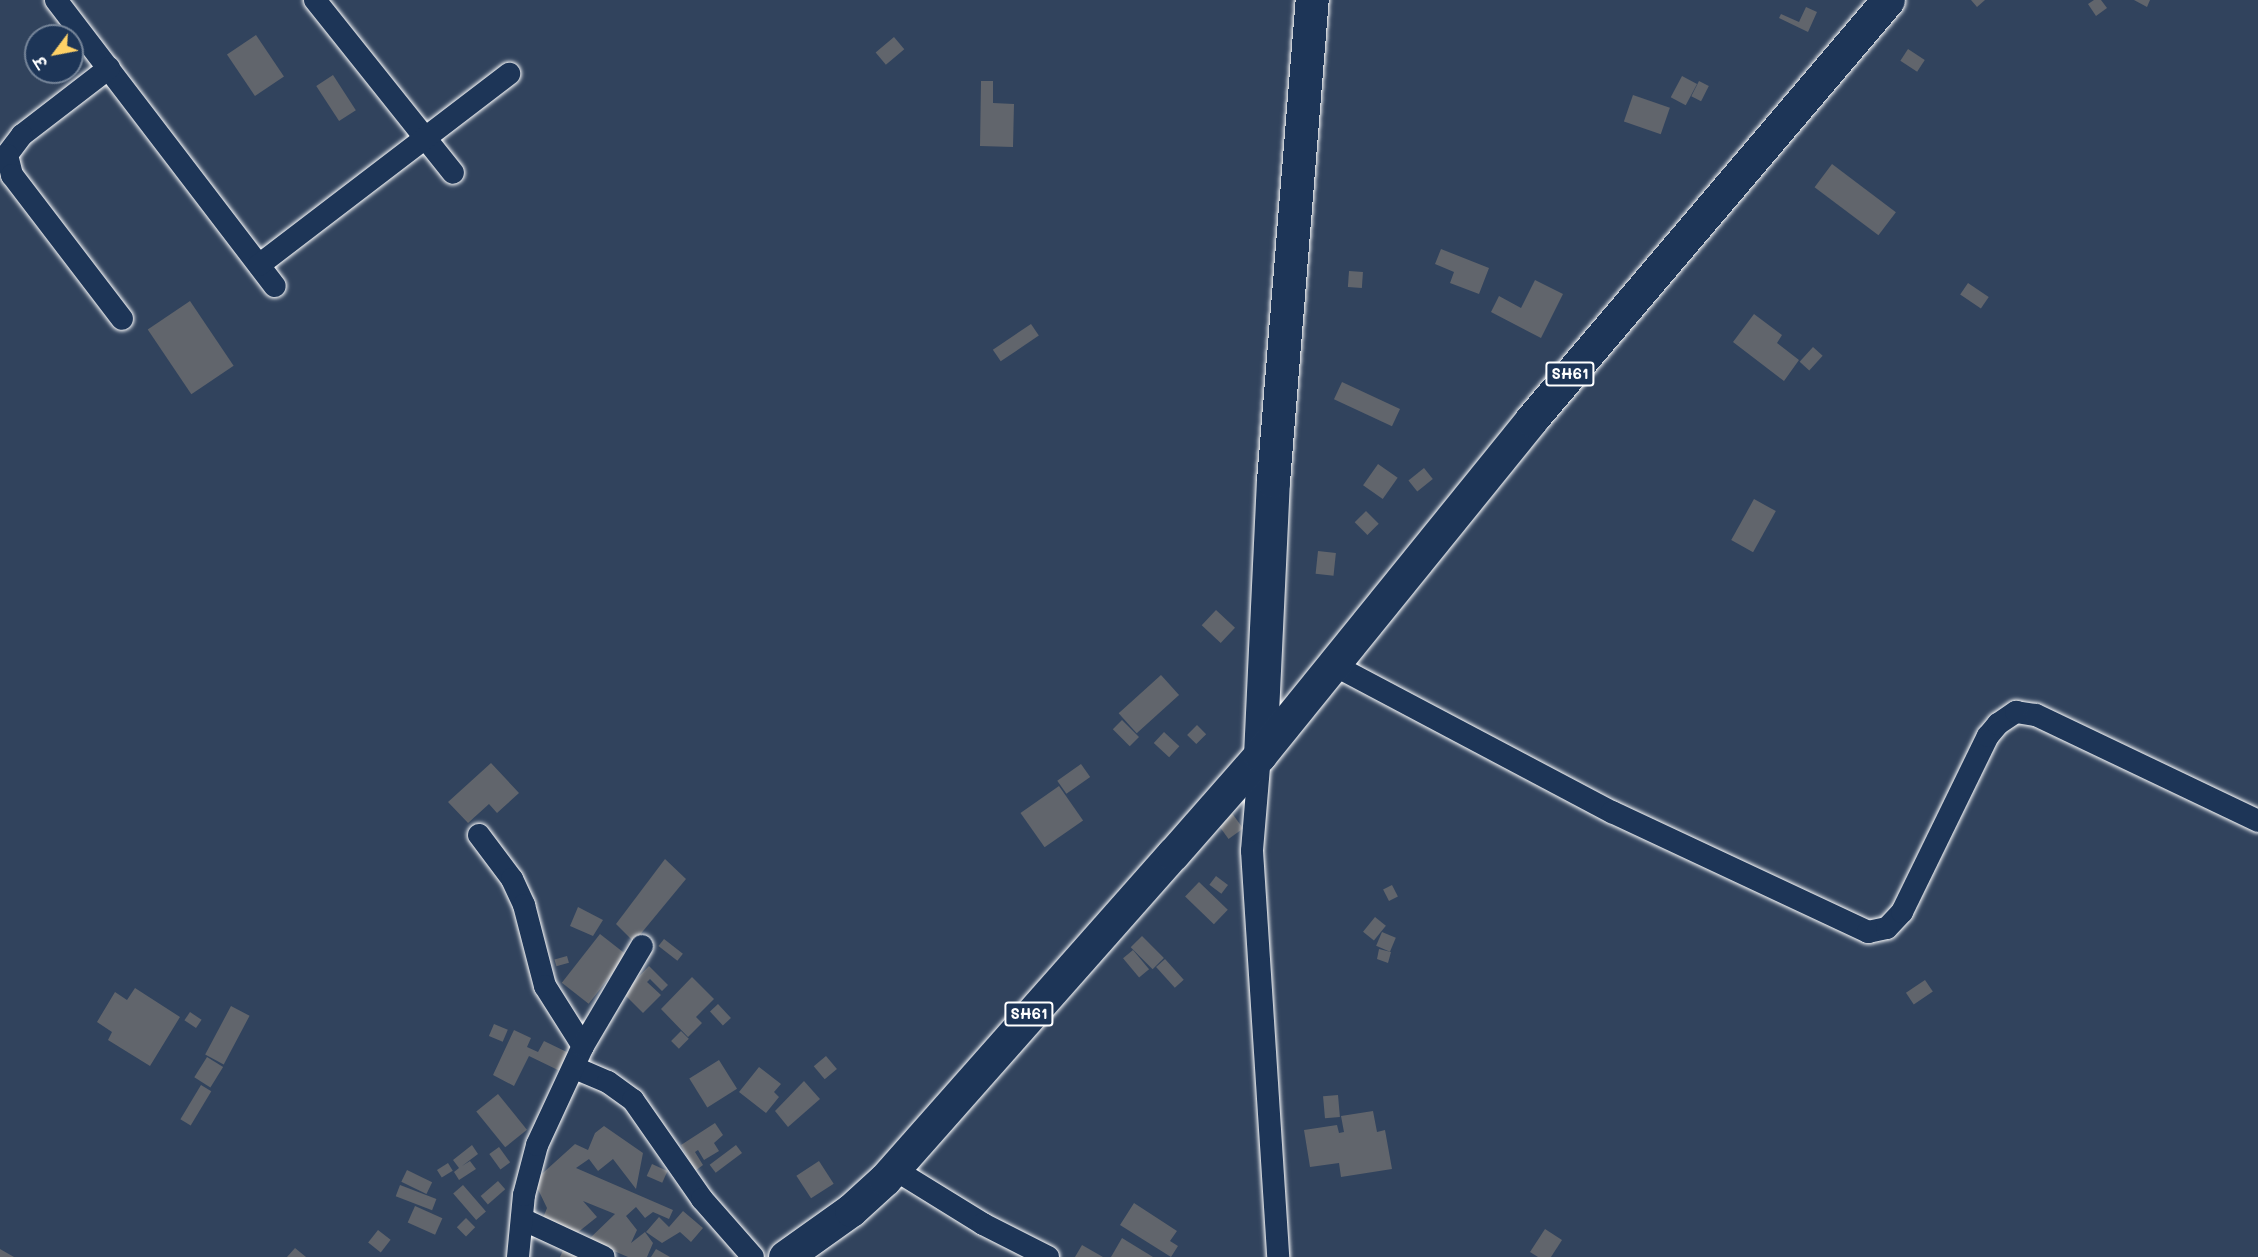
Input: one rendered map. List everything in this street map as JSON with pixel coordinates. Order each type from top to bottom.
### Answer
[{"type":"main road","points":[[1260,755],[1273,481],[1312,0]]},
{"type":"main road","name":"SH61","points":[[785,1257],[851,1210],[894,1169],[1260,755],[1531,420],[1888,0]]},
{"type":"street","points":[[56,0],[275,286]]},
{"type":"street","points":[[315,0],[453,173]]},
{"type":"street","points":[[109,68],[12,144],[8,165],[12,175],[122,319]]},
{"type":"street","points":[[259,265],[509,74]]},
{"type":"street","points":[[1332,664],[1612,812],[1868,932],[1887,928],[1902,912],[1988,736],[1998,724],[2016,712],[2036,715],[2258,821]]},
{"type":"street","points":[[1260,755],[1252,851],[1278,1257]]},
{"type":"street","points":[[479,835],[513,879],[524,905],[545,986],[583,1046]]},
{"type":"street","points":[[518,1257],[522,1220],[537,1144],[575,1068],[583,1046],[642,946]]},
{"type":"street","points":[[575,1068],[608,1082],[633,1100],[702,1199],[753,1257]]},
{"type":"street","points":[[894,1169],[983,1224],[1048,1257]]},
{"type":"street","points":[[522,1220],[604,1257]]},
{"type":"building","points":[[1971,0],[1985,0],[1977,7]]},
{"type":"building","points":[[2094,0],[2101,0],[2107,8],[2096,16],[2088,4]]},
{"type":"building","points":[[2134,0],[2150,0],[2147,7]]},
{"type":"building","points":[[1806,7],[1817,12],[1808,32],[1779,18],[1781,14],[1799,22]]},
{"type":"building","points":[[256,35],[284,76],[255,96],[227,55]]},
{"type":"building","points":[[894,37],[904,49],[886,65],[876,52]]},
{"type":"building","points":[[1908,49],[1925,60],[1917,72],[1900,61]]},
{"type":"building","points":[[333,75],[356,110],[339,121],[316,86]]},
{"type":"building","points":[[1682,76],[1697,84],[1686,105],[1671,97]]},
{"type":"building","points":[[981,81],[993,81],[993,103],[1014,104],[1013,147],[980,146]]},
{"type":"building","points":[[1699,81],[1709,86],[1701,101],[1691,96]]},
{"type":"building","points":[[1633,95],[1670,108],[1661,134],[1624,121]]},
{"type":"building","points":[[1832,164],[1896,212],[1878,235],[1815,187]]},
{"type":"building","points":[[1441,249],[1489,268],[1479,294],[1450,283],[1454,272],[1435,264]]},
{"type":"building","points":[[1349,271],[1363,272],[1362,288],[1348,287]]},
{"type":"building","points":[[1535,280],[1563,294],[1541,338],[1491,312],[1499,296],[1521,308]]},
{"type":"building","points":[[1968,283],[1989,297],[1981,309],[1960,295]]},
{"type":"building","points":[[190,301],[234,366],[191,394],[148,330]]},
{"type":"building","points":[[1754,314],[1782,335],[1777,343],[1799,360],[1784,381],[1733,342]]},
{"type":"building","points":[[1031,324],[1039,336],[1001,361],[993,350]]},
{"type":"building","points":[[1813,347],[1823,356],[1809,371],[1800,362]]},
{"type":"building","points":[[1342,382],[1400,409],[1392,426],[1334,399]]},
{"type":"building","points":[[1378,464],[1398,478],[1383,499],[1363,485]]},
{"type":"building","points":[[1424,468],[1433,479],[1417,491],[1408,481]]},
{"type":"building","points":[[1754,499],[1776,511],[1753,552],[1731,540]]},
{"type":"building","points":[[1366,511],[1379,524],[1367,535],[1355,522]]},
{"type":"building","points":[[1318,551],[1336,553],[1333,576],[1316,574]]},
{"type":"building","points":[[1216,610],[1235,628],[1221,643],[1202,625]]},
{"type":"building","points":[[1161,675],[1179,695],[1137,733],[1119,713]]},
{"type":"building","points":[[1122,720],[1139,737],[1130,746],[1113,729]]},
{"type":"building","points":[[1197,725],[1206,734],[1196,744],[1187,735]]},
{"type":"building","points":[[1164,732],[1179,746],[1169,757],[1154,743]]},
{"type":"building","points":[[491,763],[519,793],[497,813],[489,804],[468,823],[448,802]]},
{"type":"building","points":[[1081,764],[1090,777],[1066,794],[1057,781]]},
{"type":"building","points":[[1059,786],[1083,820],[1045,847],[1020,813]]},
{"type":"building","points":[[1229,809],[1243,828],[1229,839],[1214,820]]},
{"type":"building","points":[[665,859],[686,879],[634,942],[616,924]]},
{"type":"building","points":[[1216,876],[1228,885],[1221,894],[1209,885]]},
{"type":"building","points":[[1199,882],[1228,910],[1214,924],[1185,896]]},
{"type":"building","points":[[1392,885],[1398,897],[1389,901],[1383,890]]},
{"type":"building","points":[[578,907],[603,920],[593,936],[570,926]]},
{"type":"building","points":[[1375,917],[1386,926],[1374,941],[1363,932]]},
{"type":"building","points":[[1382,932],[1396,938],[1390,952],[1376,946]]},
{"type":"building","points":[[600,934],[627,955],[589,1004],[562,983]]},
{"type":"building","points":[[1142,936],[1164,958],[1153,969],[1131,947]]},
{"type":"building","points":[[664,939],[683,954],[677,961],[658,946]]},
{"type":"building","points":[[1379,949],[1391,952],[1388,963],[1377,959]]},
{"type":"building","points":[[1133,950],[1149,969],[1139,978],[1123,958]]},
{"type":"building","points":[[567,956],[569,963],[556,966],[555,960]]},
{"type":"building","points":[[1165,959],[1184,980],[1175,988],[1156,967]]},
{"type":"building","points":[[649,966],[668,985],[662,991],[650,979],[647,982],[661,995],[643,1013],[623,993]]},
{"type":"building","points":[[692,977],[714,999],[696,1017],[702,1023],[688,1037],[661,1009]]},
{"type":"building","points":[[1925,980],[1933,992],[1914,1004],[1906,993]]},
{"type":"building","points":[[135,988],[180,1017],[150,1066],[108,1040],[112,1032],[97,1022],[115,992],[127,1000]]},
{"type":"building","points":[[718,1004],[731,1018],[723,1025],[710,1012]]},
{"type":"building","points":[[231,1006],[250,1016],[224,1064],[205,1055]]},
{"type":"building","points":[[190,1012],[202,1020],[196,1028],[184,1020]]},
{"type":"building","points":[[494,1024],[508,1030],[503,1042],[489,1036]]},
{"type":"building","points":[[514,1030],[531,1038],[527,1047],[538,1052],[544,1041],[573,1055],[564,1073],[529,1056],[514,1086],[493,1075]]},
{"type":"building","points":[[681,1031],[689,1039],[679,1049],[671,1041]]},
{"type":"building","points":[[826,1056],[837,1069],[825,1079],[814,1066]]},
{"type":"building","points":[[207,1057],[223,1067],[210,1087],[194,1077]]},
{"type":"building","points":[[719,1060],[737,1089],[707,1107],[689,1079]]},
{"type":"building","points":[[759,1067],[781,1084],[774,1092],[779,1097],[766,1113],[739,1092]]},
{"type":"building","points":[[804,1081],[820,1099],[788,1127],[775,1111]]},
{"type":"building","points":[[201,1085],[211,1091],[191,1125],[180,1119]]},
{"type":"building","points":[[498,1094],[527,1130],[505,1147],[476,1112]]},
{"type":"building","points":[[1338,1095],[1340,1117],[1325,1118],[1323,1096]]},
{"type":"building","points":[[1373,1111],[1377,1132],[1385,1130],[1392,1169],[1341,1177],[1339,1163],[1310,1167],[1304,1130],[1337,1125],[1339,1133],[1344,1132],[1341,1116]]},
{"type":"building","points":[[715,1123],[723,1135],[714,1143],[719,1151],[704,1160],[698,1150],[695,1152],[703,1165],[695,1171],[681,1145]]},
{"type":"building","points":[[604,1126],[643,1153],[636,1189],[613,1159],[598,1171],[589,1159],[576,1168],[673,1210],[669,1219],[653,1212],[645,1218],[636,1207],[626,1216],[637,1230],[631,1243],[645,1232],[653,1243],[647,1257],[628,1257],[588,1240],[615,1214],[583,1201],[597,1217],[577,1233],[543,1218],[547,1208],[534,1181],[575,1144],[588,1150],[595,1133]]},
{"type":"building","points":[[472,1145],[478,1154],[462,1166],[470,1161],[476,1169],[459,1180],[454,1172],[459,1168],[453,1160]]},
{"type":"building","points":[[736,1145],[742,1153],[716,1173],[710,1165]]},
{"type":"building","points":[[499,1147],[510,1162],[500,1169],[489,1154]]},
{"type":"building","points":[[819,1161],[834,1184],[811,1198],[796,1176]]},
{"type":"building","points":[[448,1163],[453,1171],[442,1178],[437,1170]]},
{"type":"building","points":[[652,1164],[668,1171],[662,1183],[647,1176]]},
{"type":"building","points":[[407,1170],[432,1182],[426,1194],[401,1182]]},
{"type":"building","points":[[498,1181],[505,1189],[488,1204],[481,1196]]},
{"type":"building","points":[[400,1185],[436,1199],[432,1210],[396,1196]]},
{"type":"building","points":[[463,1185],[486,1211],[476,1220],[453,1194]]},
{"type":"building","points":[[1134,1203],[1177,1231],[1170,1241],[1178,1246],[1171,1257],[1120,1225]]},
{"type":"building","points":[[415,1206],[442,1218],[435,1235],[408,1222]]},
{"type":"building","points":[[683,1211],[703,1228],[691,1242],[680,1232],[662,1243],[646,1232],[659,1217],[669,1227]]},
{"type":"building","points":[[466,1218],[475,1227],[466,1236],[457,1227]]},
{"type":"building","points":[[1545,1229],[1562,1240],[1551,1257],[1538,1257],[1530,1252]]},
{"type":"building","points":[[378,1230],[391,1240],[381,1252],[368,1243]]},
{"type":"building","points":[[1122,1238],[1153,1257],[1111,1257]]},
{"type":"building","points":[[1082,1245],[1103,1257],[1075,1257]]},
{"type":"building","points":[[565,1246],[585,1257],[560,1257]]},
{"type":"building","points":[[295,1248],[306,1257],[287,1257]]},
{"type":"building","points":[[0,1249],[14,1257],[0,1257]]},
{"type":"building","points":[[656,1249],[670,1257],[651,1257]]}]
